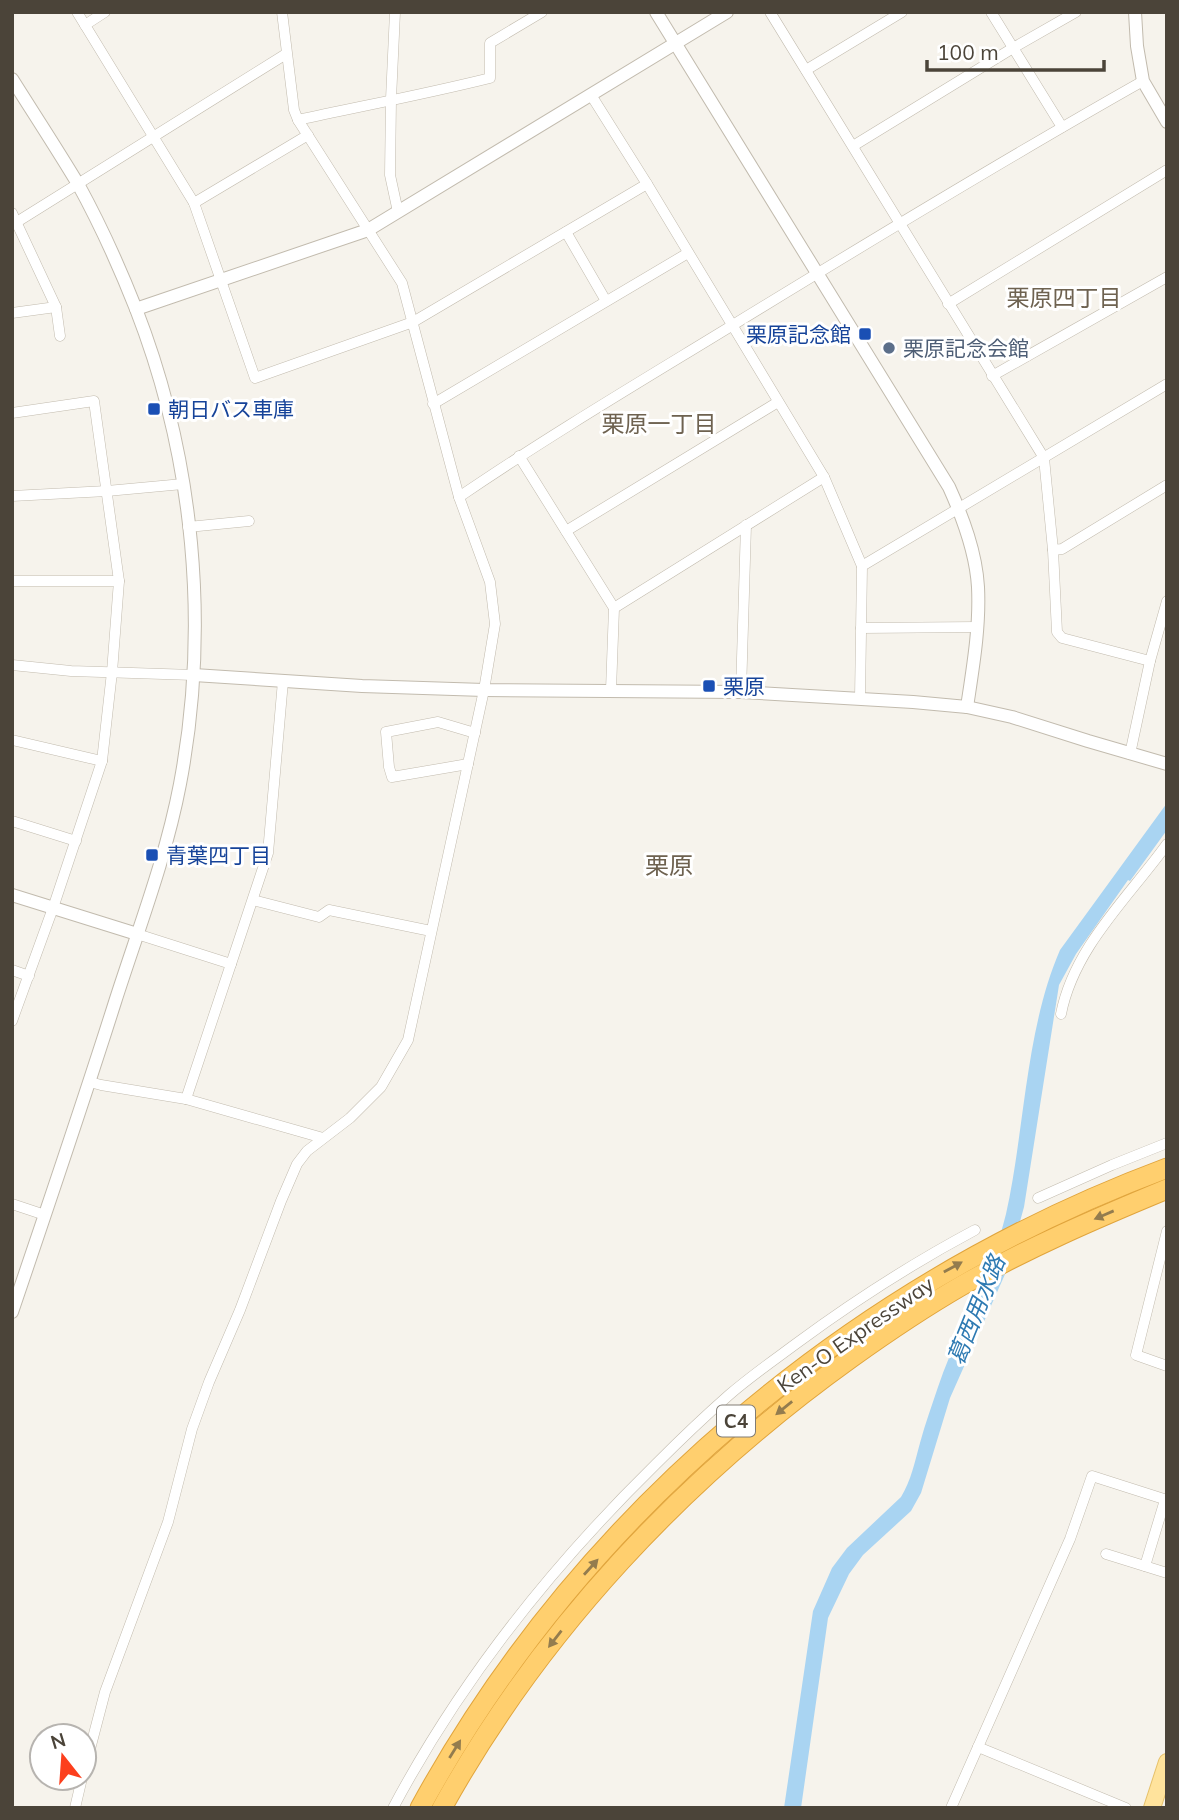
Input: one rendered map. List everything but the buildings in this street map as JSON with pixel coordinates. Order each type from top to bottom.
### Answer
[{"type":"highway","name":"Ken-O Expressway","points":[[421,1808],[465,1734],[561,1600],[625,1529],[728,1428],[816,1358],[940,1275],[1045,1220],[1167,1168]]},
{"type":"highway","name":"Ken-O Expressway","points":[[442,1808],[480,1743],[578,1610],[638,1542],[742,1443],[811,1387],[882,1336],[961,1286],[1051,1239],[1167,1189]]},
{"type":"main road","points":[[1152,1808],[1167,1762]]},
{"type":"street","points":[[77,12],[194,203],[255,379],[413,322],[647,184]]},
{"type":"street","points":[[85,25],[104,12]]},
{"type":"street","points":[[96,1722],[104,1692],[168,1522],[192,1429],[297,1164],[307,1151],[349,1118],[381,1087],[408,1040],[484,690],[495,624],[490,582],[459,497],[402,283],[298,120],[294,110],[282,12]]},
{"type":"street","points":[[396,12],[390,175],[398,212]]},
{"type":"street","points":[[298,120],[490,78],[491,43],[542,12]]},
{"type":"street","points":[[656,12],[949,487],[959,508],[975,562],[978,586],[978,627],[967,707]]},
{"type":"street","points":[[136,309],[368,230],[727,12]]},
{"type":"street","points":[[770,12],[1044,458],[1053,550],[1057,632],[1062,638],[1150,661]]},
{"type":"street","points":[[806,70],[902,12]]},
{"type":"street","points":[[991,12],[1062,127]]},
{"type":"street","points":[[853,146],[1076,12]]},
{"type":"street","points":[[1135,12],[1143,82],[1167,121]]},
{"type":"street","points":[[60,336],[56,307],[14,220],[78,185],[286,54]]},
{"type":"street","points":[[12,79],[78,185],[102,231],[136,309],[162,388],[183,484],[194,598],[194,675],[180,783],[161,862],[12,1312]]},
{"type":"street","points":[[459,497],[519,456],[900,223],[1143,82]]},
{"type":"street","points":[[591,95],[824,477],[862,566],[860,698]]},
{"type":"street","points":[[194,203],[308,135]]},
{"type":"street","points":[[948,304],[1167,170]]},
{"type":"street","points":[[566,232],[606,301]]},
{"type":"street","points":[[433,404],[688,253]]},
{"type":"street","points":[[992,376],[1167,277]]},
{"type":"street","points":[[12,313],[56,307]]},
{"type":"street","points":[[862,566],[1167,384]]},
{"type":"street","points":[[12,413],[94,401],[119,581],[102,761],[12,1021]]},
{"type":"street","points":[[565,531],[778,402]]},
{"type":"street","points":[[519,456],[614,608],[611,690]]},
{"type":"street","points":[[614,608],[824,477]]},
{"type":"street","points":[[12,496],[183,484]]},
{"type":"street","points":[[1053,550],[1062,549],[1167,485]]},
{"type":"street","points":[[188,527],[249,521]]},
{"type":"street","points":[[741,692],[746,525]]},
{"type":"street","points":[[12,581],[119,581]]},
{"type":"street","points":[[1130,754],[1150,661],[1167,601]]},
{"type":"street","points":[[861,628],[978,627]]},
{"type":"street","points":[[12,665],[71,671],[194,675],[362,686],[741,692],[967,707],[1023,720],[1167,764]]},
{"type":"street","points":[[186,1099],[268,853],[283,681]]},
{"type":"street","points":[[468,764],[393,777],[389,767],[386,733],[438,722],[475,733]]},
{"type":"street","points":[[12,740],[102,761]]},
{"type":"street","points":[[12,821],[76,841]]},
{"type":"street","points":[[1061,1014],[1071,981],[1086,953],[1167,844]]},
{"type":"street","points":[[12,895],[231,964]]},
{"type":"street","points":[[253,900],[319,917],[329,910],[431,931]]},
{"type":"street","points":[[12,970],[29,976]]},
{"type":"street","points":[[90,1082],[186,1099],[323,1138]]},
{"type":"street","points":[[1038,1198],[1167,1143]]},
{"type":"street","points":[[12,1204],[45,1215]]},
{"type":"street","points":[[393,1808],[437,1731],[503,1637],[568,1556],[698,1422],[785,1352],[867,1293],[975,1230]]},
{"type":"street","points":[[1167,1231],[1136,1355],[1167,1366]]},
{"type":"street","points":[[951,1808],[1070,1539],[1092,1476],[1166,1500],[1145,1566]]},
{"type":"street","points":[[1106,1554],[1167,1573]]},
{"type":"street","points":[[978,1747],[1126,1808]]},
{"type":"water","name":"葛西用水路","points":[[1167,803],[1167,830],[1076,954],[1059,985],[1024,1207],[1006,1272],[950,1398],[921,1493],[911,1511],[863,1555],[849,1574],[828,1618],[801,1808],[784,1808],[813,1611],[832,1568],[847,1548],[901,1497],[946,1365],[992,1259],[1006,1214],[1039,1013],[1048,981],[1060,950]]},
{"type":"place","name":"栗原記念館","points":[[865,334]]},
{"type":"place","name":"栗原記念会館","points":[[889,348]]},
{"type":"place","name":"朝日バス車庫","points":[[154,409]]},
{"type":"place","name":"栗原","points":[[709,686]]},
{"type":"place","name":"青葉四丁目","points":[[152,855]]},
{"type":"district","name":"栗原四丁目","points":[[1064,297]]},
{"type":"district","name":"栗原一丁目","points":[[659,423]]},
{"type":"district","name":"栗原","points":[[669,865]]}]
